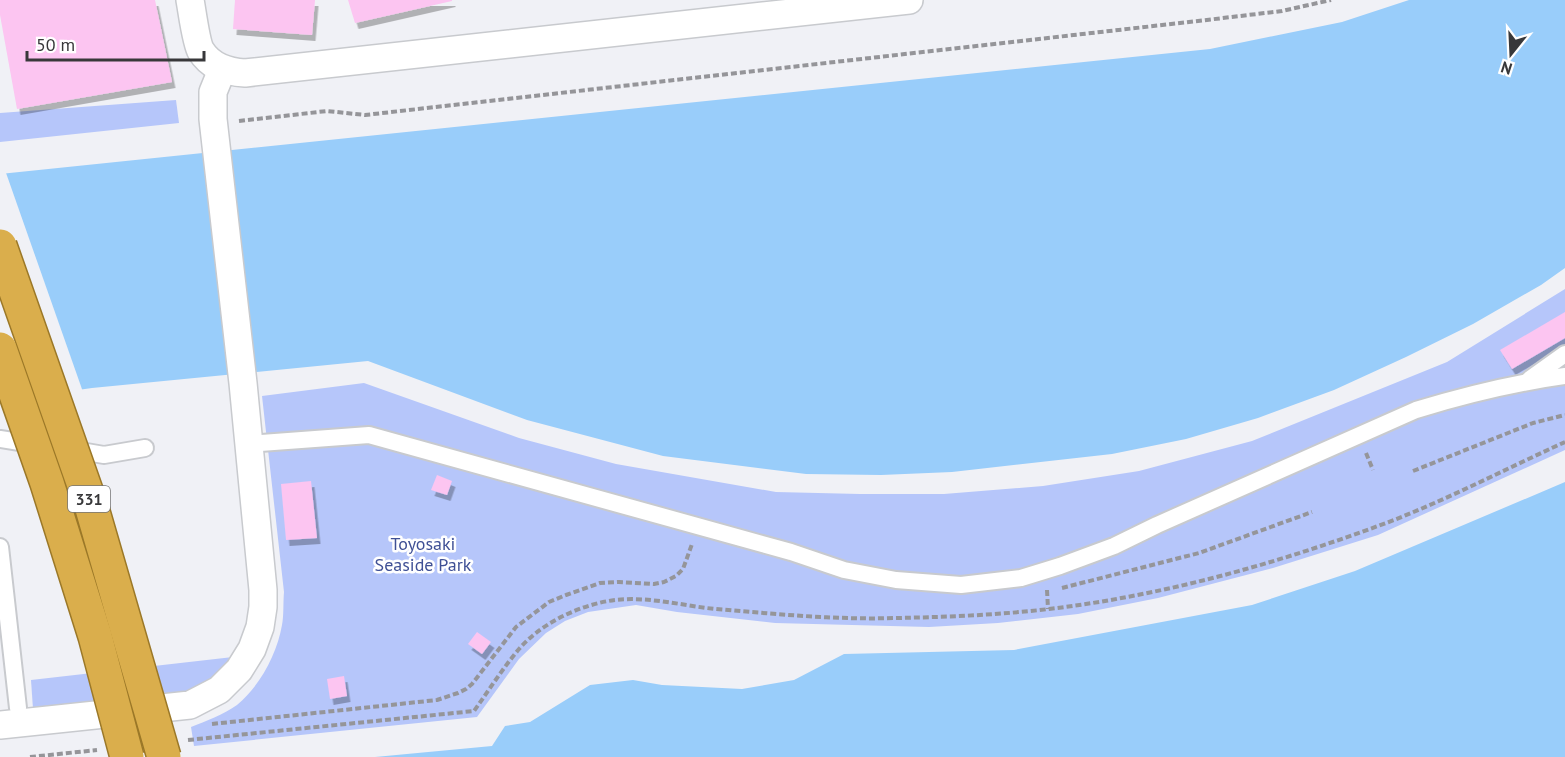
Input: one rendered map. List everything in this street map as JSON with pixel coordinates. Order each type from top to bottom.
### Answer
[{"type":"highway","name":"331","points":[[0,246],[92,505],[173,749]]},
{"type":"highway","name":"331","points":[[0,349],[47,483],[91,625],[113,753]]},
{"type":"street","points":[[190,0],[200,50],[222,70],[245,74],[503,46],[749,9],[909,0]]},
{"type":"street","points":[[0,547],[9,717],[190,705],[219,690],[239,670],[252,650],[260,627],[263,590],[248,444],[223,133],[213,119],[213,92],[222,70]]},
{"type":"street","points":[[1527,381],[1565,354]]},
{"type":"street","points":[[248,444],[369,435],[791,552],[844,570],[896,580],[961,585],[1021,578],[1114,546],[1416,410],[1461,396],[1527,381],[1565,376]]},
{"type":"street","points":[[0,439],[104,455],[145,448]]},
{"type":"path","points":[[223,133],[327,111],[365,115],[1198,21],[1282,10],[1331,0]]},
{"type":"path","points":[[1413,471],[1533,423],[1565,415]]},
{"type":"path","points":[[173,749],[474,711],[520,648],[538,632],[553,621],[574,611],[617,599],[637,599],[806,617],[890,619],[976,616],[1048,609],[1094,603],[1152,591],[1270,562],[1395,519],[1565,442]]},
{"type":"path","points":[[1047,591],[1071,587],[1198,553],[1312,512]]},
{"type":"path","points":[[203,725],[437,700],[458,693],[472,684],[516,627],[549,602],[600,583],[654,584],[676,576],[683,569],[689,556],[697,526]]},
{"type":"path","points":[[30,757],[113,753]]},
{"type":"green space","points":[[176,100],[179,123],[0,142],[0,113]]},
{"type":"green space","name":"Toyosaki Seaside Park","points":[[1565,289],[1565,450],[1378,535],[1273,568],[1158,598],[1078,614],[998,623],[929,627],[775,623],[636,605],[588,612],[565,621],[546,633],[519,659],[477,717],[194,746],[191,727],[237,705],[253,689],[272,658],[280,636],[284,592],[262,396],[364,383],[519,438],[616,464],[776,492],[944,494],[1043,486],[1139,471],[1252,441],[1447,362]]},
{"type":"green space","points":[[233,657],[206,683],[179,694],[33,709],[31,680]]},
{"type":"shaded area","points":[[1409,0],[1565,0],[1565,268],[1541,285],[1473,324],[1334,390],[1258,418],[1186,439],[1112,454],[952,472],[881,475],[806,474],[663,456],[527,420],[368,361],[92,388],[0,401],[0,174],[1210,49],[1342,22]]},
{"type":"shaded area","points":[[1565,482],[1565,757],[375,757],[492,746],[505,726],[530,722],[590,685],[633,680],[662,685],[742,689],[794,680],[844,654],[1014,650],[1252,605],[1355,571]]},
{"type":"pier","points":[[5,170],[83,392],[0,404],[0,171]]},
{"type":"building","points":[[0,0],[155,0],[172,82],[17,109],[0,15]]},
{"type":"building","points":[[235,0],[315,0],[312,35],[233,29]]},
{"type":"building","points":[[348,0],[452,0],[452,1],[355,23]]},
{"type":"building","points":[[1565,312],[1565,338],[1512,369],[1500,350]]},
{"type":"building","points":[[437,475],[452,481],[447,495],[431,490]]},
{"type":"building","points":[[311,481],[317,538],[286,540],[281,484]]},
{"type":"building","points":[[477,632],[491,642],[482,654],[468,644]]},
{"type":"building","points":[[344,676],[347,696],[330,699],[327,679]]}]
